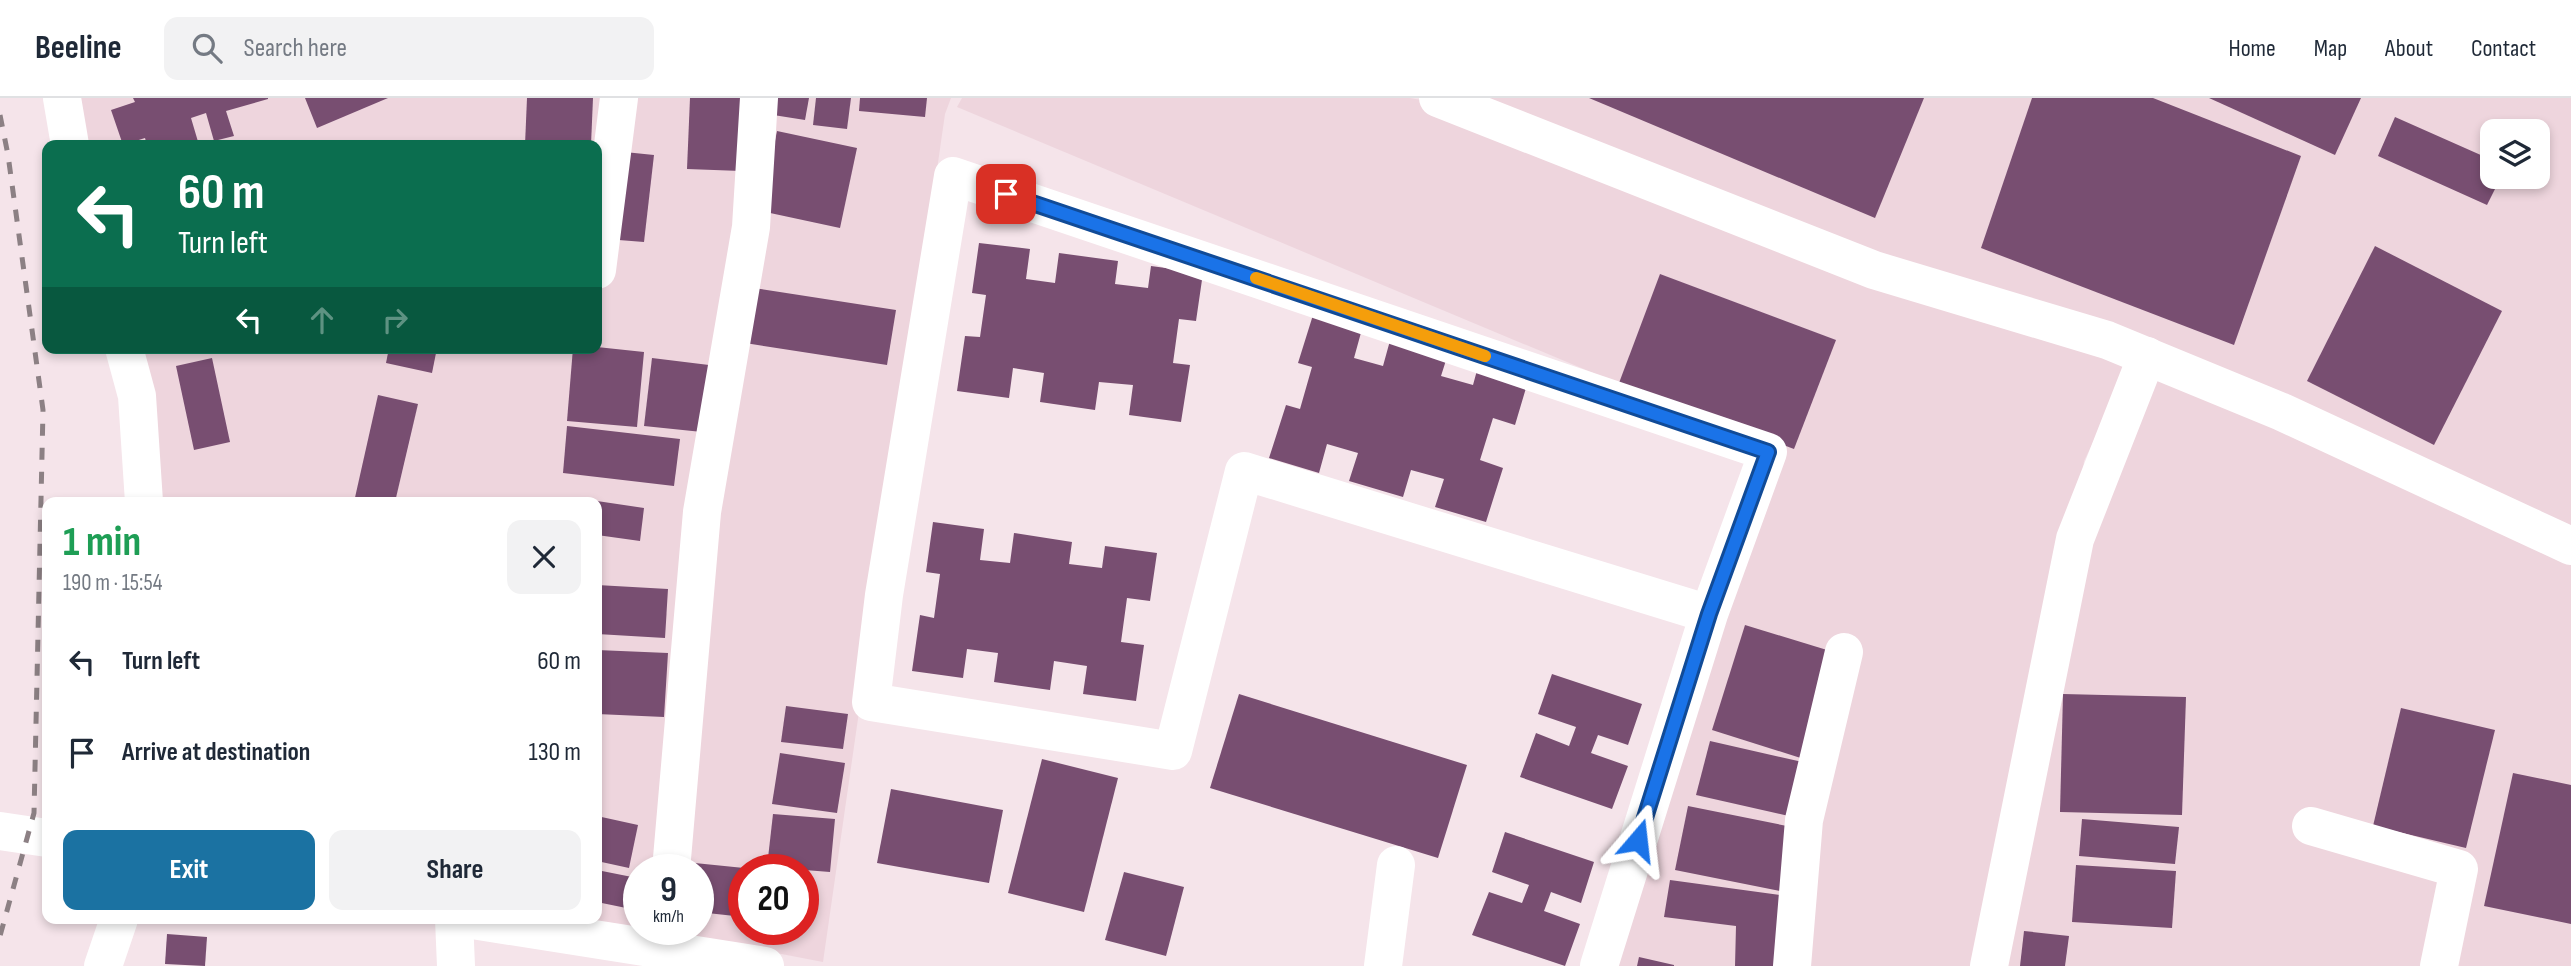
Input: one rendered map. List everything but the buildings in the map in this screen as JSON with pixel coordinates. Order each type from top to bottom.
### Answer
[{"type":"street","points":[[62,98],[69,140]]},
{"type":"street","points":[[602,180],[619,98]]},
{"type":"street","points":[[672,854],[702,512],[751,227],[759,98]]},
{"type":"street","points":[[1438,98],[1874,270],[2107,340],[2282,412],[2571,547]]},
{"type":"street","points":[[1599,966],[1709,614],[1768,452],[953,176],[884,595],[871,702],[1173,751],[1244,471],[1709,614]]},
{"type":"street","points":[[126,354],[137,396],[144,497]]},
{"type":"street","points":[[1989,966],[2075,539],[2147,356]]},
{"type":"street","points":[[1792,966],[1804,820],[1844,652]]},
{"type":"street","points":[[2311,826],[2459,869],[2440,966]]},
{"type":"street","points":[[0,831],[42,837]]},
{"type":"street","points":[[1383,966],[1396,865]]},
{"type":"street","points":[[103,966],[117,924]]},
{"type":"street","points":[[454,924],[456,966]]},
{"type":"street","points":[[513,924],[623,936]]},
{"type":"street","points":[[684,945],[765,966]]},
{"type":"shaded area","points":[[77,98],[755,98],[664,854],[623,854],[623,925],[602,922],[602,497],[154,497],[139,354],[602,354],[602,140],[84,140]]},
{"type":"shaded area","points":[[766,98],[951,98],[945,114],[823,962],[734,945],[819,945],[819,854],[728,854],[728,944],[714,941],[714,854],[684,854]]},
{"type":"shaded area","points":[[962,98],[1410,98],[1433,102],[2135,356],[2084,461],[2075,539],[1988,966],[1610,966],[1775,449],[957,107]]},
{"type":"shaded area","points":[[1458,98],[2571,98],[2571,966],[2000,966],[2098,479],[2158,350],[1873,256]]},
{"type":"railway","points":[[0,115],[8,155],[43,410],[34,813],[0,936]]},
{"type":"slow traffic","points":[[1256,278],[1485,356]]},
{"type":"route","points":[[1006,194],[1768,452],[1709,614],[1638,840]]}]
